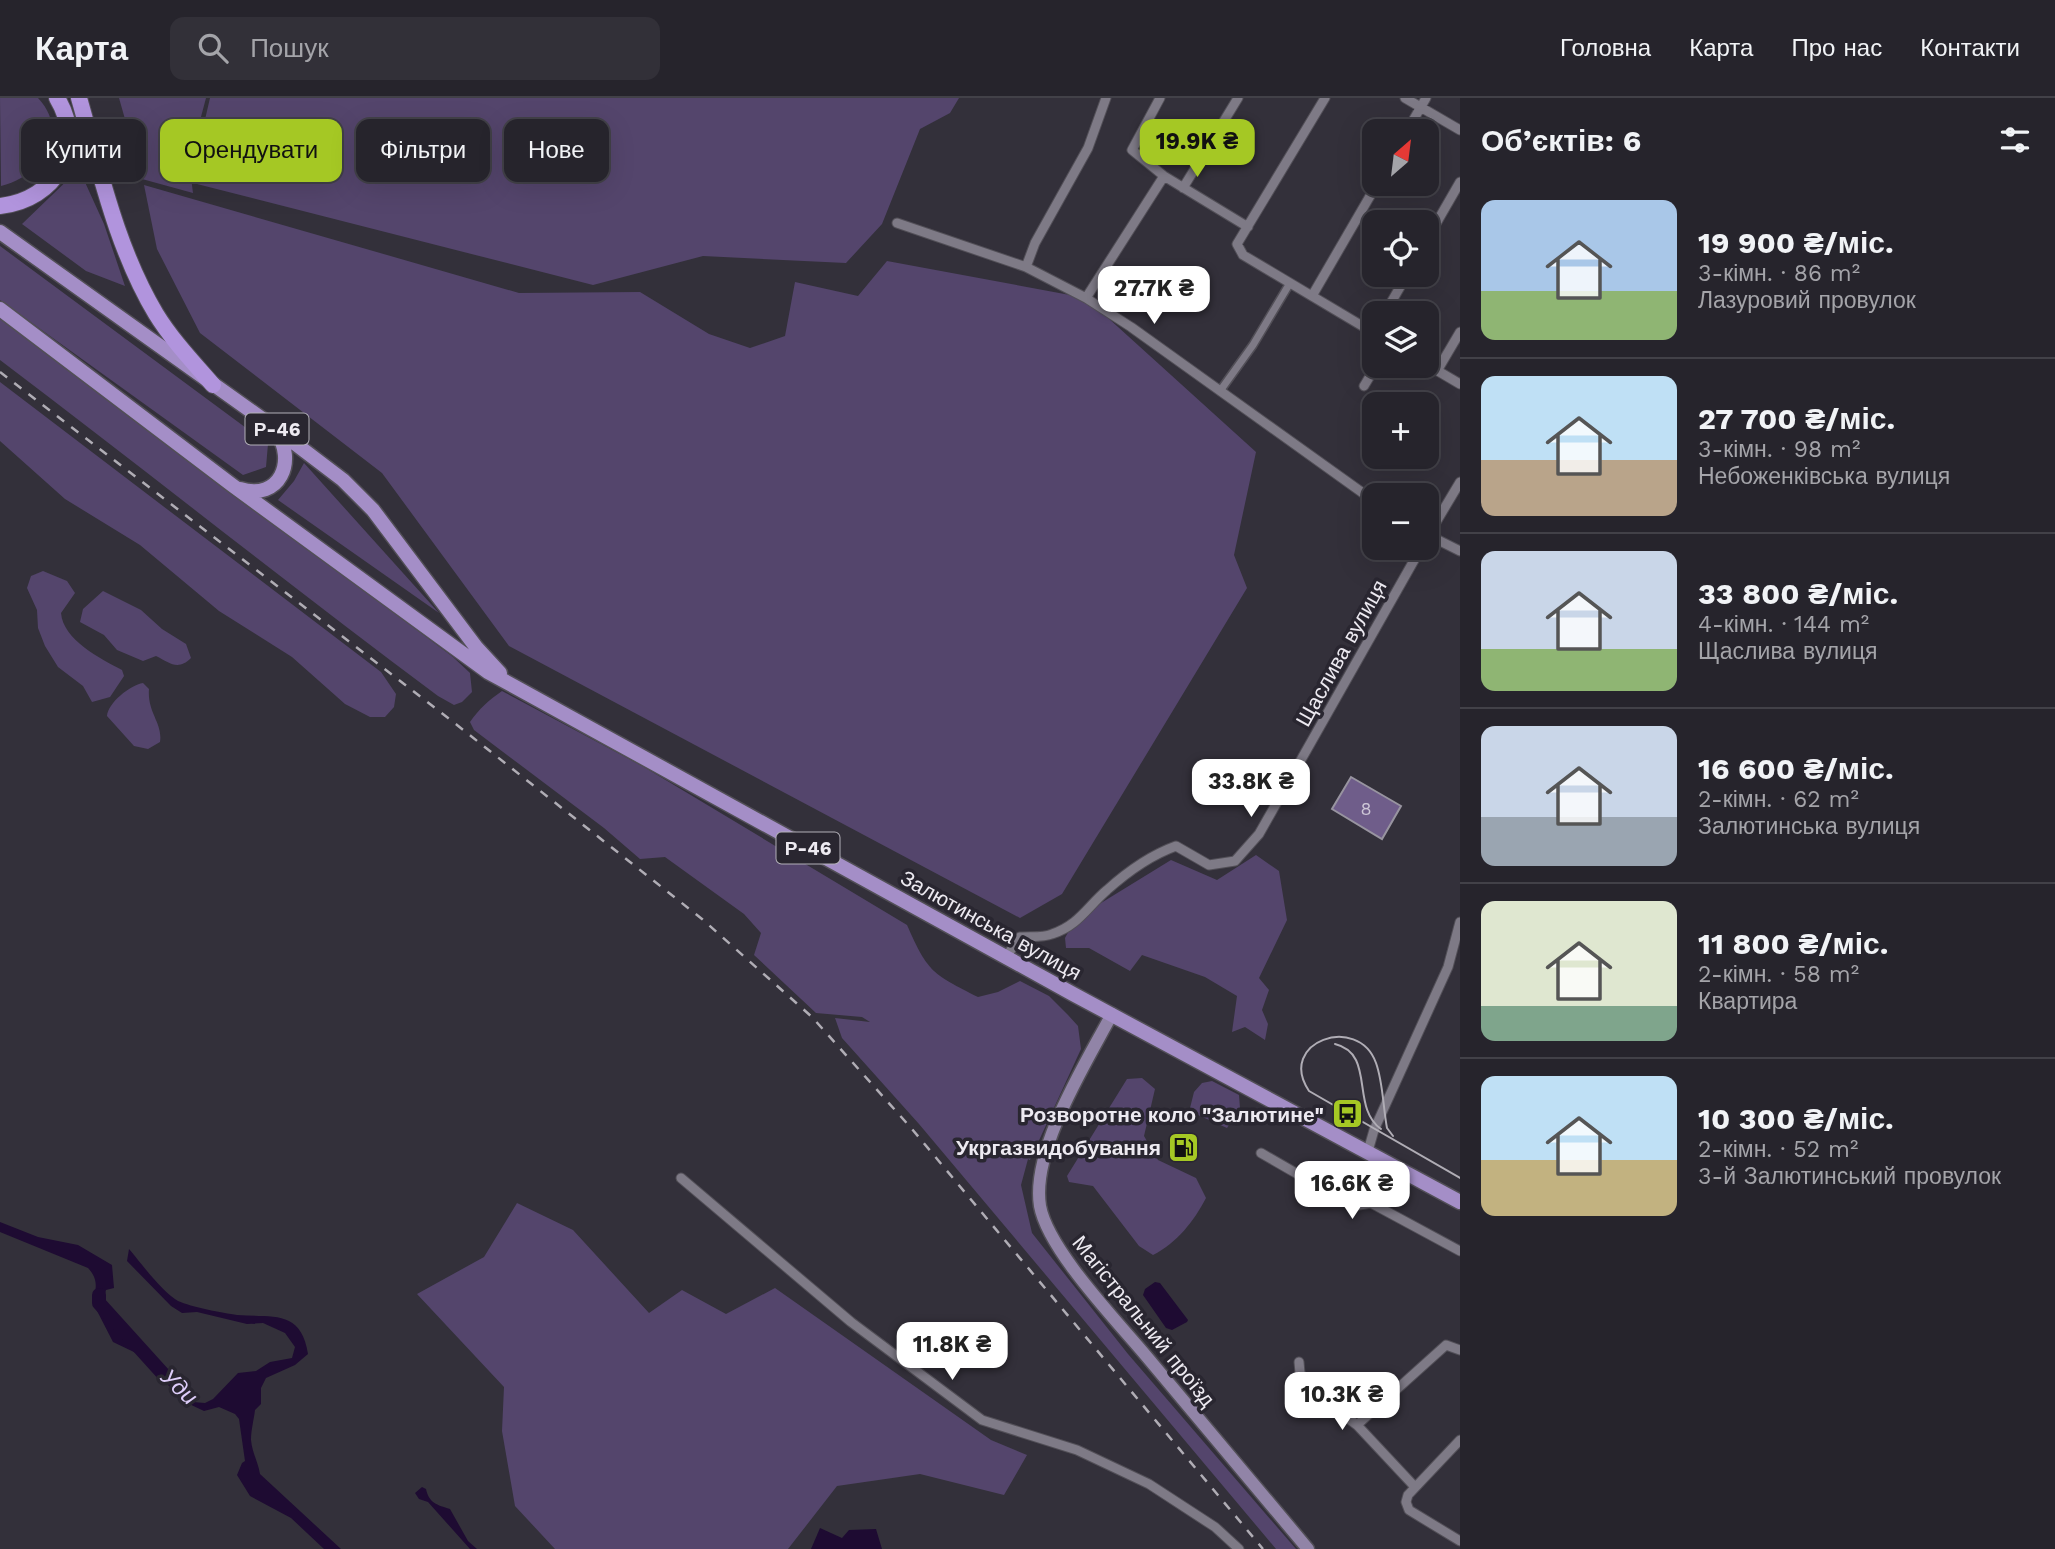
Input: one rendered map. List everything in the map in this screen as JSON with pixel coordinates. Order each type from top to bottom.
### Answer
[{"type":"highway","points":[[0,206],[22,201],[33,195],[48,182],[64,161],[71,136],[68,120],[57,98]]},
{"type":"highway","points":[[79,98],[119,233],[139,282],[163,324],[213,385]]},
{"type":"main road","name":"Р-46","points":[[0,232],[329,468],[364,500],[476,647],[505,679]]},
{"type":"main road","name":"Р-46","points":[[0,309],[232,485],[488,672],[505,679]]},
{"type":"main road","points":[[232,485],[254,492],[266,489],[279,479],[286,455],[283,442],[272,425]]},
{"type":"main road","name":"Залютинська вулиця","points":[[505,679],[1006,957],[1460,1202]]},
{"type":"main road","name":"Магістральний проїзд","points":[[1112,1014],[1053,1129],[1041,1166],[1040,1206],[1055,1241],[1089,1288],[1308,1549]]},
{"type":"street","points":[[1026,267],[1035,243],[1088,148],[1106,98]]},
{"type":"street","points":[[1160,98],[1132,150],[1164,176],[1248,227]]},
{"type":"street","points":[[1183,188],[1238,98]]},
{"type":"street","points":[[1325,98],[1237,244],[1243,255],[1362,326]]},
{"type":"street","points":[[1405,98],[1460,130]]},
{"type":"street","points":[[1414,119],[1426,98]]},
{"type":"street","points":[[1086,298],[1164,176]]},
{"type":"street","points":[[1439,218],[1460,182]]},
{"type":"street","points":[[1312,296],[1370,196]]},
{"type":"street","points":[[897,223],[1026,267],[1086,298],[1362,492]]},
{"type":"street","points":[[1220,391],[1253,345],[1290,283]]},
{"type":"street","points":[[1439,368],[1460,332]]},
{"type":"street","points":[[1439,372],[1460,384]]},
{"type":"street","points":[[1364,386],[1369,378]]},
{"type":"street","points":[[1439,516],[1460,482]]},
{"type":"street","points":[[1439,541],[1460,551]]},
{"type":"street","name":"Щаслива вулиця","points":[[1006,957],[1020,937],[1050,936],[1068,927],[1087,913],[1106,891],[1162,851],[1176,846],[1209,865],[1235,862],[1259,834],[1414,560]]},
{"type":"street","points":[[1368,1151],[1374,1130],[1448,967],[1460,922]]},
{"type":"street","points":[[1261,1153],[1353,1206],[1371,1203],[1460,1251]]},
{"type":"street","points":[[681,1178],[851,1322],[982,1420],[1077,1450],[1149,1484],[1215,1527],[1239,1549]]},
{"type":"street","points":[[1357,1425],[1446,1345],[1460,1350]]},
{"type":"street","points":[[1299,1362],[1300,1373],[1312,1392],[1357,1425],[1415,1487]]},
{"type":"street","points":[[1460,1440],[1408,1494],[1409,1510],[1460,1541]]},
{"type":"shaded area","points":[[0,98],[38,98],[50,119],[21,119],[21,178],[1,186]]},
{"type":"shaded area","points":[[119,98],[206,98],[200,119],[160,119],[160,182],[192,182],[193,193],[146,180],[146,119],[125,119]]},
{"type":"shaded area","points":[[210,98],[959,98],[950,113],[920,129],[882,224],[846,263],[703,256],[593,285],[197,184],[342,182],[342,119],[205,119]]},
{"type":"shaded area","points":[[66,182],[85,182],[104,224],[125,286],[86,271],[22,224]]},
{"type":"shaded area","points":[[144,185],[519,293],[640,292],[709,334],[750,348],[785,336],[795,282],[858,296],[887,261],[1086,298],[1256,452],[1234,555],[1247,588],[1062,894],[1020,918],[509,646],[382,473],[200,333],[157,249]]},
{"type":"shaded area","points":[[0,246],[268,444],[266,467],[243,475],[0,300]]},
{"type":"shaded area","points":[[0,318],[453,657],[470,673],[472,692],[462,702],[454,705],[438,696],[0,360]]},
{"type":"shaded area","points":[[0,382],[381,672],[396,694],[394,707],[385,717],[370,717],[345,704],[292,657],[219,611],[140,545],[65,499],[0,441]]},
{"type":"shaded area","points":[[304,463],[439,613],[278,500],[294,481]]},
{"type":"shaded area","points":[[43,571],[67,581],[75,593],[61,613],[68,632],[84,647],[122,670],[124,676],[110,697],[92,702],[83,686],[58,667],[45,646],[38,628],[37,610],[27,588],[31,576]]},
{"type":"shaded area","points":[[103,591],[141,610],[162,629],[186,644],[191,658],[178,665],[156,656],[143,661],[117,650],[104,635],[80,622],[83,609]]},
{"type":"shaded area","points":[[143,683],[149,689],[150,705],[160,735],[160,742],[148,749],[134,746],[107,716],[120,695]]},
{"type":"shaded area","points":[[502,691],[644,767],[907,925],[927,963],[951,983],[978,997],[998,992],[1020,981],[1049,996],[1068,1015],[1078,1026],[1081,1049],[1030,1160],[1028,1159],[1021,1185],[1032,1233],[1128,1354],[1296,1549],[1276,1549],[919,1124],[842,1038],[835,1018],[870,1022],[862,1017],[816,1013],[754,955],[761,933],[744,914],[665,857],[640,859],[604,828],[474,730],[470,722],[484,705]]},
{"type":"shaded area","points":[[1256,855],[1279,871],[1287,920],[1259,978],[1269,990],[1262,1010],[1268,1024],[1265,1040],[1245,1027],[1232,1032],[1237,996],[1205,977],[1142,955],[1130,971],[1089,948],[1066,948],[1065,938],[1075,919],[1171,860],[1217,880]]},
{"type":"shaded area","points":[[1142,1078],[1155,1089],[1144,1136],[1158,1160],[1196,1178],[1206,1198],[1184,1231],[1153,1255],[1139,1246],[1093,1186],[1069,1182],[1067,1176],[1127,1079]]},
{"type":"shaded area","points":[[1212,1081],[1239,1095],[1240,1108],[1227,1128],[1198,1115],[1190,1108],[1194,1092],[1202,1083]]},
{"type":"shaded area","points":[[517,1203],[573,1230],[649,1313],[682,1290],[726,1314],[775,1288],[991,1440],[1027,1455],[1004,1495],[920,1474],[837,1486],[788,1549],[555,1549],[515,1506],[502,1431],[504,1387],[417,1294],[484,1257]]},
{"type":"shaded area","points":[[0,1222],[38,1237],[78,1245],[112,1265],[114,1288],[106,1290],[105,1299],[111,1322],[193,1402],[205,1403],[213,1399],[238,1373],[256,1371],[270,1362],[292,1358],[295,1347],[285,1333],[263,1323],[247,1324],[197,1312],[182,1313],[171,1306],[127,1261],[129,1249],[159,1284],[178,1301],[231,1314],[283,1319],[299,1329],[308,1354],[295,1365],[266,1378],[261,1388],[261,1404],[255,1410],[251,1440],[260,1474],[341,1549],[324,1549],[291,1518],[250,1496],[237,1475],[245,1461],[239,1419],[235,1414],[219,1407],[204,1411],[185,1402],[136,1353],[113,1342],[93,1303],[95,1281],[88,1268],[0,1232]]},
{"type":"shaded area","points":[[1155,1282],[1160,1283],[1187,1322],[1172,1330],[1166,1328],[1143,1295],[1145,1289]]},
{"type":"shaded area","points":[[422,1487],[434,1503],[450,1509],[468,1541],[477,1549],[470,1549],[428,1502],[419,1499],[415,1493]]},
{"type":"shaded area","points":[[820,1528],[842,1538],[849,1530],[876,1529],[882,1549],[811,1549]]},
{"type":"building","points":[[1351,777],[1401,806],[1382,839],[1332,809]]},
{"type":"waterway","name":"Уди","points":[[99,1295],[99,1303],[165,1376]]},
{"type":"tram line","points":[[1393,1136],[1387,1128],[1376,1063],[1367,1048],[1353,1039],[1338,1037],[1323,1040],[1311,1047],[1303,1059],[1302,1074],[1309,1091],[1460,1178]]},
{"type":"tram line","points":[[1335,1044],[1355,1058],[1366,1108],[1381,1129]]},
{"type":"railway","points":[[0,372],[457,725],[702,919],[812,1017],[912,1129],[1263,1549]]},
{"type":"place","name":"Розворотне коло \"Залютине\"","points":[[1347,1114]]},
{"type":"place","name":"Укргазвидобування","points":[[1184,1147]]}]
